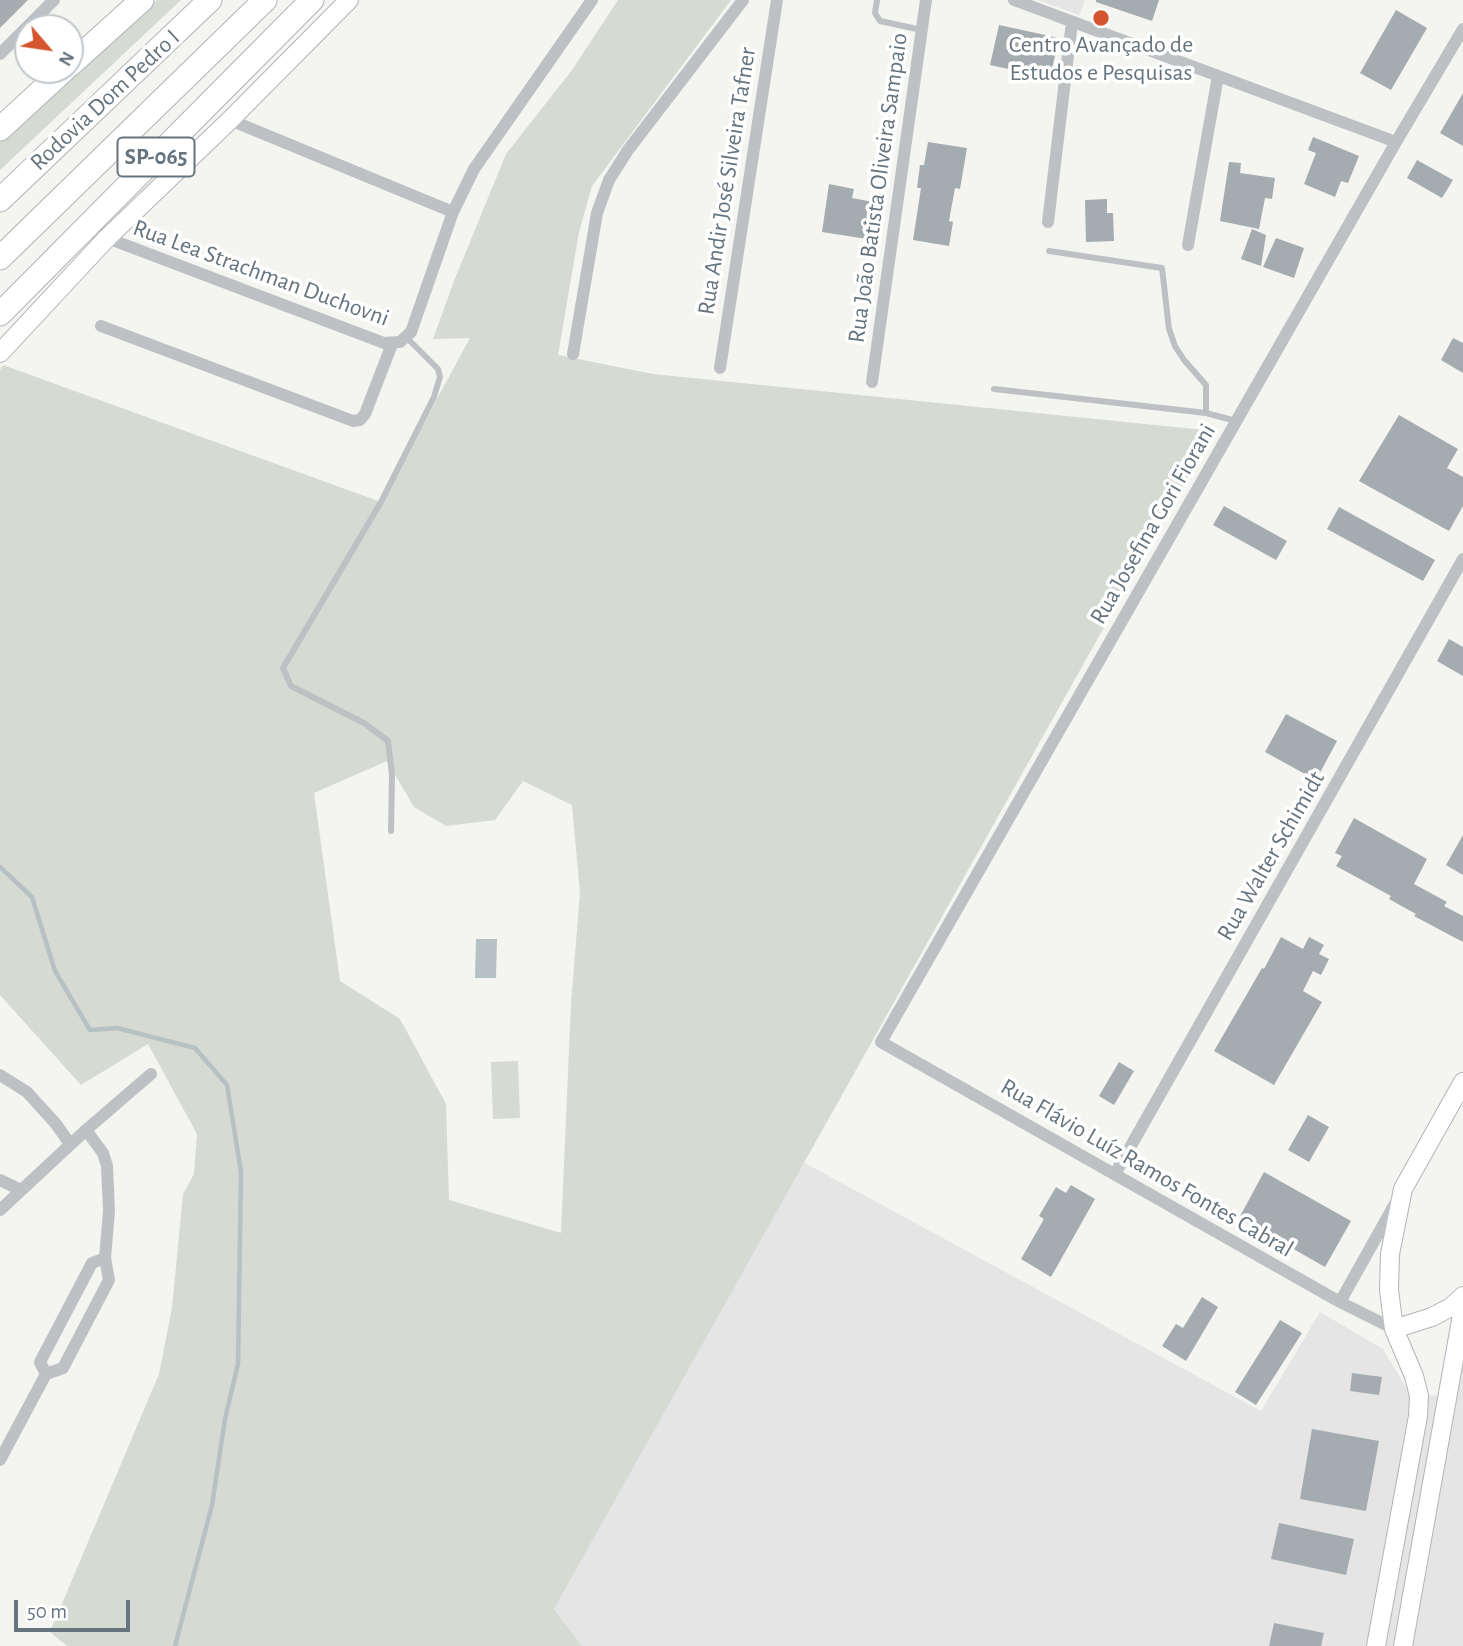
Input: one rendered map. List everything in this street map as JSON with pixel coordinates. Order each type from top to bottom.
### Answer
[{"type":"highway","points":[[84,52],[142,0]]},
{"type":"highway","name":"Rodovia Dom Pedro I","points":[[0,200],[210,0]]},
{"type":"highway","name":"Rodovia Dom Pedro I","points":[[0,258],[265,0]]},
{"type":"highway","name":"SP-065","points":[[0,314],[312,0]]},
{"type":"highway","points":[[0,129],[49,84]]},
{"type":"highway","points":[[0,191],[51,149]]},
{"type":"street","points":[[0,54],[54,0]]},
{"type":"street","points":[[0,353],[107,239],[349,0]]},
{"type":"street","points":[[101,326],[353,421],[360,420],[400,341],[411,332],[453,212],[474,169],[592,0]]},
{"type":"street","points":[[573,354],[597,213],[610,180],[628,150],[743,0]]},
{"type":"street","name":"Rua Andir José Silveira Tafner","points":[[720,368],[776,0]]},
{"type":"street","name":"Rua João Batista Oliveira Sampaio","points":[[872,382],[926,0]]},
{"type":"street","points":[[1014,0],[1396,142]]},
{"type":"street","points":[[1048,222],[1072,22]]},
{"type":"street","name":"Rua Josefina Gori Fiorani","points":[[881,1042],[1463,29]]},
{"type":"street","points":[[1188,245],[1218,76]]},
{"type":"street","points":[[230,120],[453,212]]},
{"type":"street","name":"Rua Lea Strachman Duchovni","points":[[107,239],[384,343],[400,341]]},
{"type":"street","name":"Rua Walter Schimidt","points":[[1115,1174],[1463,559]]},
{"type":"street","name":"Rua Flávio Luíz Ramos Fontes Cabral","points":[[881,1042],[1340,1302],[1394,1329]]},
{"type":"street","points":[[0,1210],[70,1144],[151,1074]]},
{"type":"street","points":[[0,1075],[27,1092],[70,1144]]},
{"type":"street","points":[[1340,1302],[1463,1082]]},
{"type":"street","points":[[0,1460],[46,1374],[63,1368],[109,1280],[105,1258],[109,1211],[107,1166],[103,1153],[86,1130]]},
{"type":"street","points":[[0,1180],[21,1190]]},
{"type":"street","points":[[1376,1646],[1418,1416],[1419,1396],[1414,1376],[1394,1329],[1389,1290],[1390,1255],[1404,1189]]},
{"type":"street","points":[[46,1374],[40,1362],[92,1263],[105,1258]]},
{"type":"street","points":[[1394,1329],[1433,1317],[1451,1307],[1463,1296]]},
{"type":"street","points":[[1403,1646],[1463,1309]]},
{"type":"lane","points":[[877,0],[875,13],[880,21],[922,30]]},
{"type":"lane","points":[[1049,251],[1162,268],[1169,329],[1184,360],[1206,385],[1206,413]]},
{"type":"lane","points":[[391,831],[392,775],[388,741],[364,723],[291,686],[284,667],[381,502],[434,397],[440,377],[438,369],[430,358],[400,341]]},
{"type":"lane","points":[[994,389],[1206,413],[1236,421]]},
{"type":"shaded area","points":[[157,0],[181,0],[0,170],[0,139],[62,84],[84,84],[84,65]]},
{"type":"shaded area","points":[[618,0],[731,0],[592,186],[579,232],[558,355],[653,374],[1214,431],[554,1609],[582,1646],[67,1646],[50,1632],[159,1374],[172,1308],[183,1194],[194,1174],[197,1134],[148,1044],[81,1085],[0,995],[0,370],[3,365],[381,502],[470,338],[433,339],[506,154],[572,70]],"holes":[[[387,761],[414,807],[446,826],[495,820],[523,781],[572,805],[580,893],[571,1004],[561,1233],[449,1200],[446,1104],[400,1019],[340,981],[314,793]]]},
{"type":"shaded area","points":[[1038,0],[1085,0],[1079,15]]},
{"type":"shaded area","points":[[476,939],[497,939],[496,978],[475,978]]},
{"type":"shaded area","points":[[518,1061],[520,1118],[493,1119],[491,1062]]},
{"type":"shaded area","points":[[803,1162],[1261,1411],[1320,1312],[1383,1349],[1411,1396],[1457,1395],[1463,1362],[1463,1646],[582,1646],[554,1609]]},
{"type":"building","points":[[0,0],[28,0],[14,14],[0,28]]},
{"type":"building","points":[[1096,0],[1159,0],[1152,21]]},
{"type":"building","points":[[1396,10],[1427,28],[1391,90],[1360,73]]},
{"type":"building","points":[[999,25],[1059,38],[1050,78],[990,65]]},
{"type":"building","points":[[1463,93],[1463,146],[1440,133]]},
{"type":"building","points":[[1313,137],[1359,156],[1348,183],[1341,181],[1335,197],[1304,184],[1316,153],[1308,150]]},
{"type":"building","points":[[928,142],[967,148],[960,189],[955,188],[949,221],[953,222],[949,246],[913,240],[921,188],[917,188],[920,165],[924,165]]},
{"type":"building","points":[[1417,160],[1453,180],[1442,198],[1407,178]]},
{"type":"building","points":[[1229,162],[1241,163],[1240,173],[1275,178],[1272,199],[1265,198],[1259,229],[1220,221]]},
{"type":"building","points":[[829,184],[854,189],[852,198],[873,202],[867,239],[822,232]]},
{"type":"building","points":[[1107,199],[1107,213],[1113,213],[1114,241],[1086,242],[1085,200]]},
{"type":"building","points":[[1252,229],[1266,235],[1261,266],[1241,259]]},
{"type":"building","points":[[1276,238],[1304,248],[1294,278],[1263,267]]},
{"type":"building","points":[[1453,338],[1463,343],[1463,373],[1441,360]]},
{"type":"building","points":[[1399,415],[1458,449],[1447,468],[1463,477],[1463,506],[1449,531],[1359,481]]},
{"type":"building","points":[[1224,506],[1287,541],[1276,560],[1213,525]]},
{"type":"building","points":[[1339,507],[1435,560],[1423,581],[1327,529]]},
{"type":"building","points":[[1449,639],[1463,647],[1463,676],[1437,661]]},
{"type":"building","points":[[1286,714],[1337,741],[1316,780],[1265,752]]},
{"type":"building","points":[[1354,818],[1427,859],[1414,884],[1447,902],[1444,906],[1463,916],[1463,942],[1414,916],[1416,914],[1389,899],[1391,896],[1336,866],[1342,856],[1335,853]]},
{"type":"building","points":[[1463,835],[1463,875],[1446,865]]},
{"type":"building","points":[[1281,937],[1303,949],[1309,937],[1324,945],[1319,954],[1329,959],[1321,975],[1313,971],[1303,991],[1322,1002],[1274,1085],[1214,1051]]},
{"type":"building","points":[[1119,1062],[1134,1071],[1114,1105],[1099,1096]]},
{"type":"building","points":[[1308,1115],[1329,1127],[1309,1162],[1288,1150]]},
{"type":"building","points":[[1264,1172],[1351,1221],[1325,1267],[1239,1218]]},
{"type":"building","points":[[1071,1185],[1095,1199],[1051,1277],[1021,1259],[1044,1219],[1039,1216],[1056,1187],[1066,1193]]},
{"type":"building","points":[[1202,1297],[1218,1307],[1186,1361],[1162,1346],[1176,1324],[1183,1328]]},
{"type":"building","points":[[1280,1320],[1302,1333],[1256,1405],[1235,1392]]},
{"type":"building","points":[[1352,1373],[1382,1377],[1379,1395],[1350,1391]]},
{"type":"building","points":[[1312,1429],[1379,1441],[1366,1511],[1300,1499]]},
{"type":"building","points":[[1279,1523],[1354,1539],[1346,1575],[1271,1559]]},
{"type":"building","points":[[1274,1623],[1324,1633],[1321,1646],[1269,1646]]},
{"type":"waterway","points":[[0,867],[32,897],[55,971],[90,1030],[117,1028],[195,1048],[227,1085],[241,1172],[238,1364],[225,1419],[212,1505],[175,1646]]},
{"type":"place","name":"Centro Avançado de Estudos e Pesquisas","points":[[1101,18]]}]
